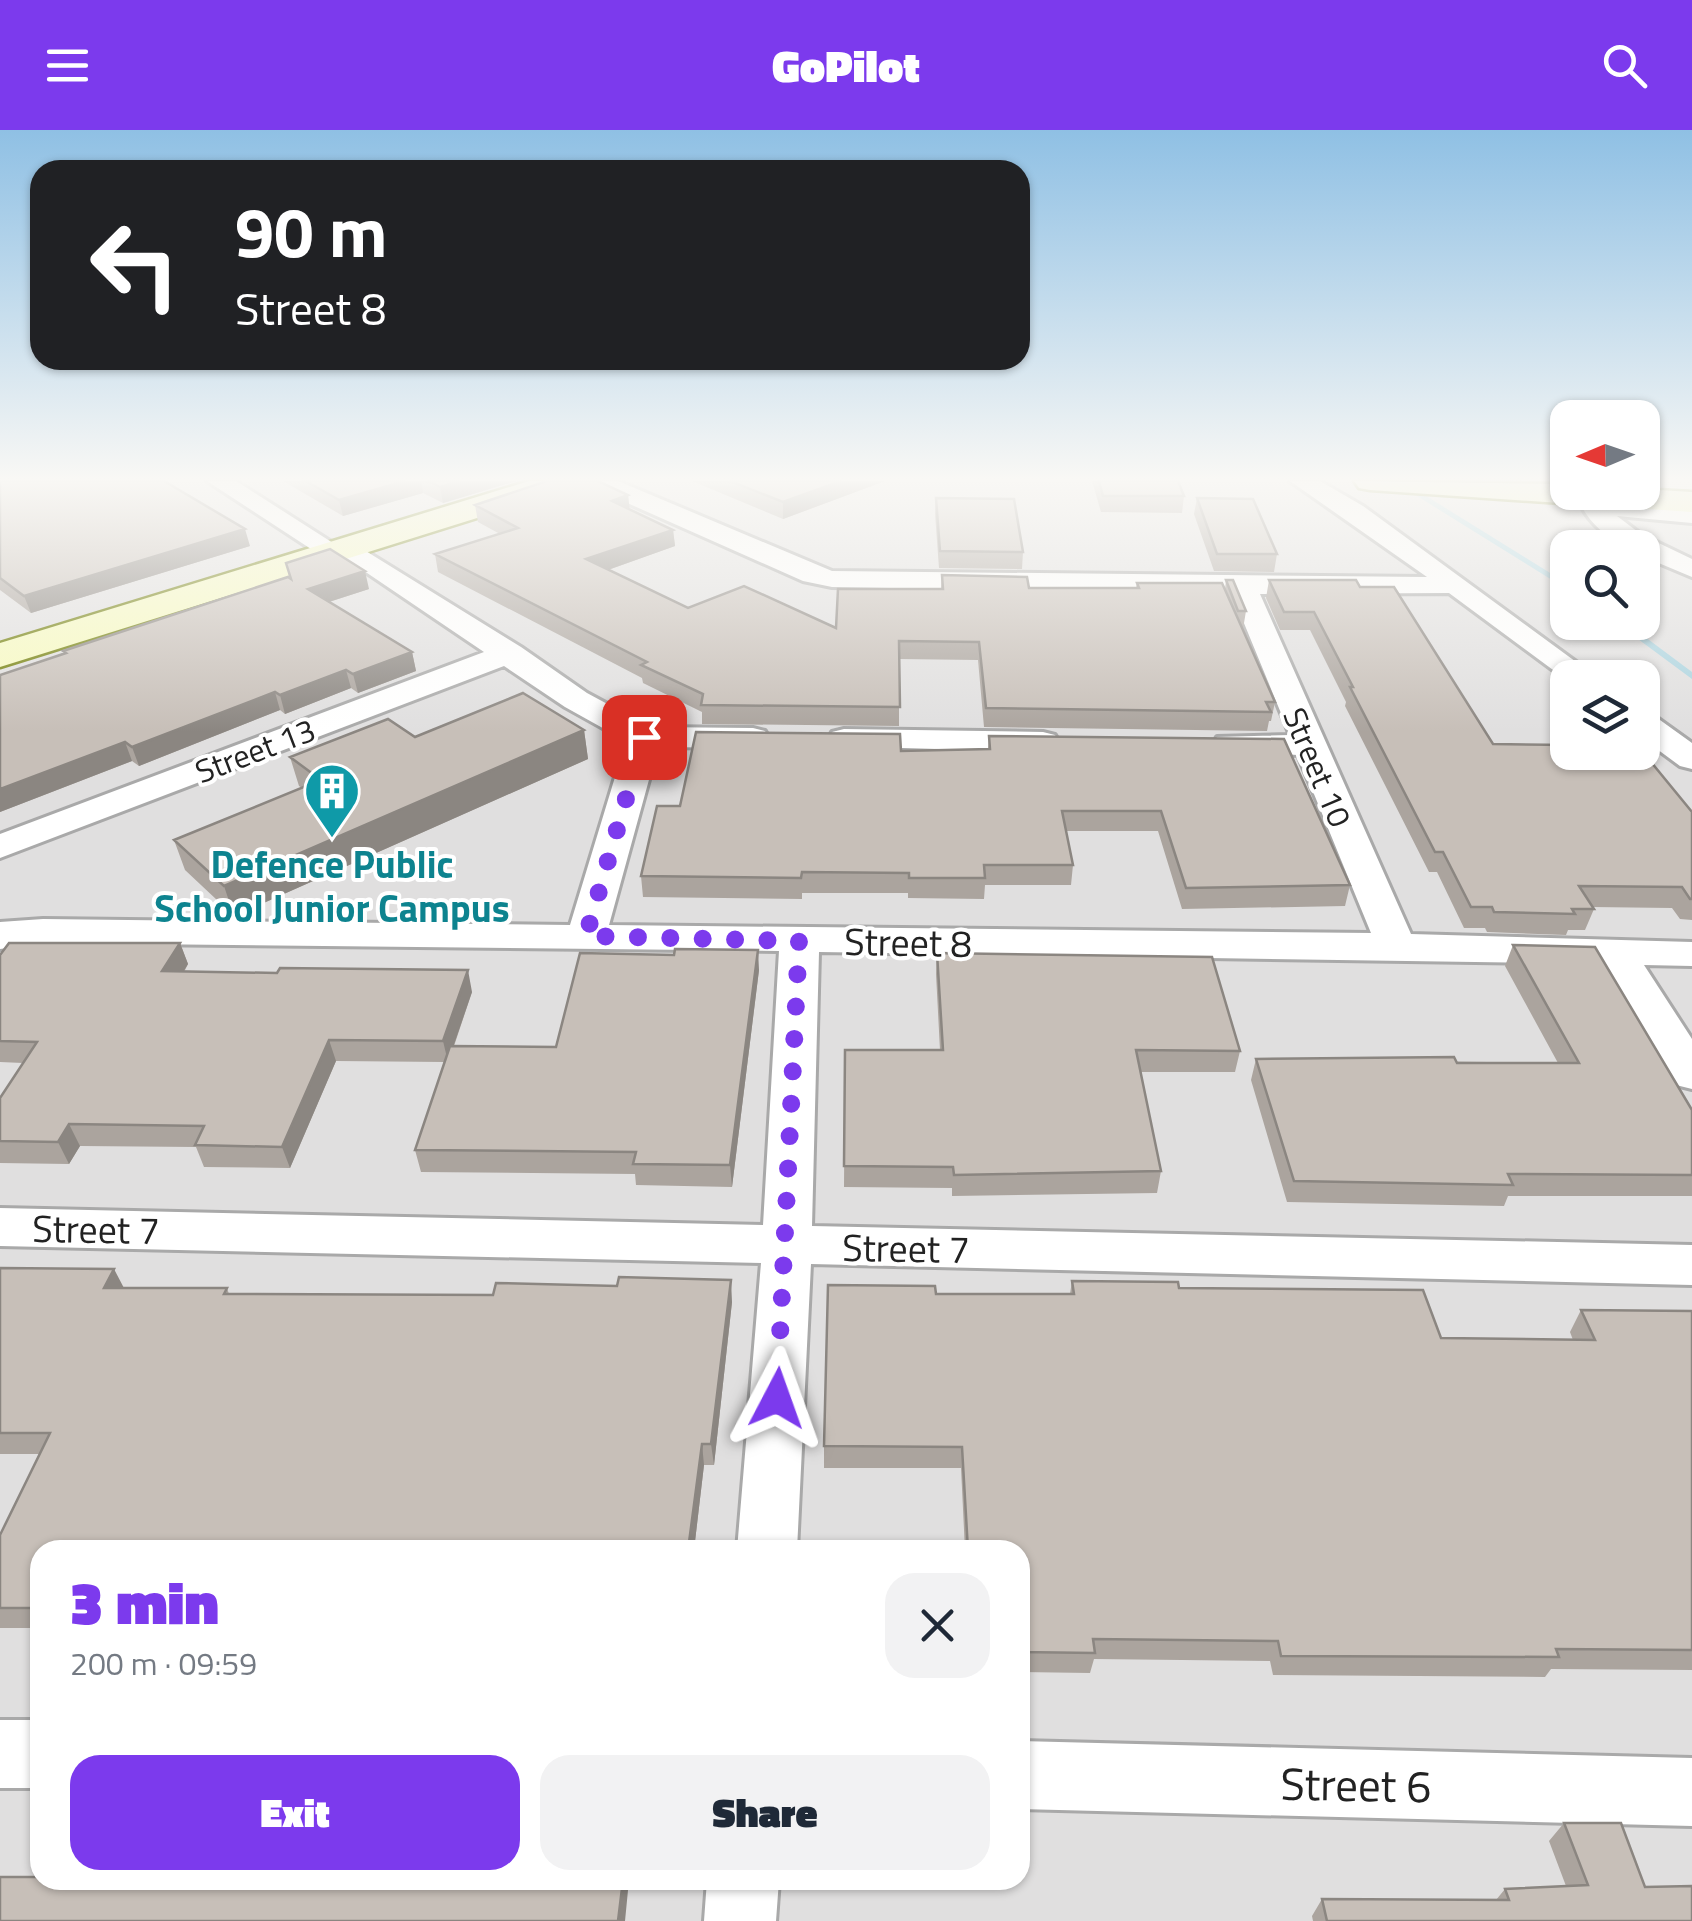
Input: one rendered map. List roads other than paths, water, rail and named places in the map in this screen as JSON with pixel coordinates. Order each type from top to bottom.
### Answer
[{"type":"main road","points":[[0,640],[268,565]]},
{"type":"main road","points":[[0,655],[277,565]]},
{"type":"street","points":[[365,565],[510,652],[576,700],[644,737],[780,738]]},
{"type":"street","points":[[789,565],[832,579],[1243,586],[1454,584]]},
{"type":"street","points":[[1427,565],[1558,660]]},
{"type":"street","name":"Street 10","points":[[1243,586],[1396,946]]},
{"type":"street","name":"Street 13","points":[[0,847],[510,652]]},
{"type":"street","points":[[1660,735],[1692,759]]},
{"type":"street","points":[[586,936],[644,737]]},
{"type":"street","points":[[820,739],[1074,742]]},
{"type":"street","points":[[1191,744],[1308,746]]},
{"type":"street","name":"Street 8","points":[[2,935],[586,936],[1396,946],[1692,954]]},
{"type":"street","points":[[768,1540],[787,1246],[799,941]]},
{"type":"street","points":[[1616,952],[1692,1074]]},
{"type":"street","name":"Street 7","points":[[0,1227],[1692,1265]]},
{"type":"street","points":[[0,1754],[30,1754]]},
{"type":"street","name":"Street 6","points":[[1030,1775],[1692,1792]]},
{"type":"street","points":[[740,1921],[742,1890]]},
{"type":"waterway","points":[[1531,565],[1550,577]]},
{"type":"waterway","points":[[1643,640],[1692,676]]},
{"type":"place","name":"Defence Public School Junior Campus","points":[[332,840]]}]
